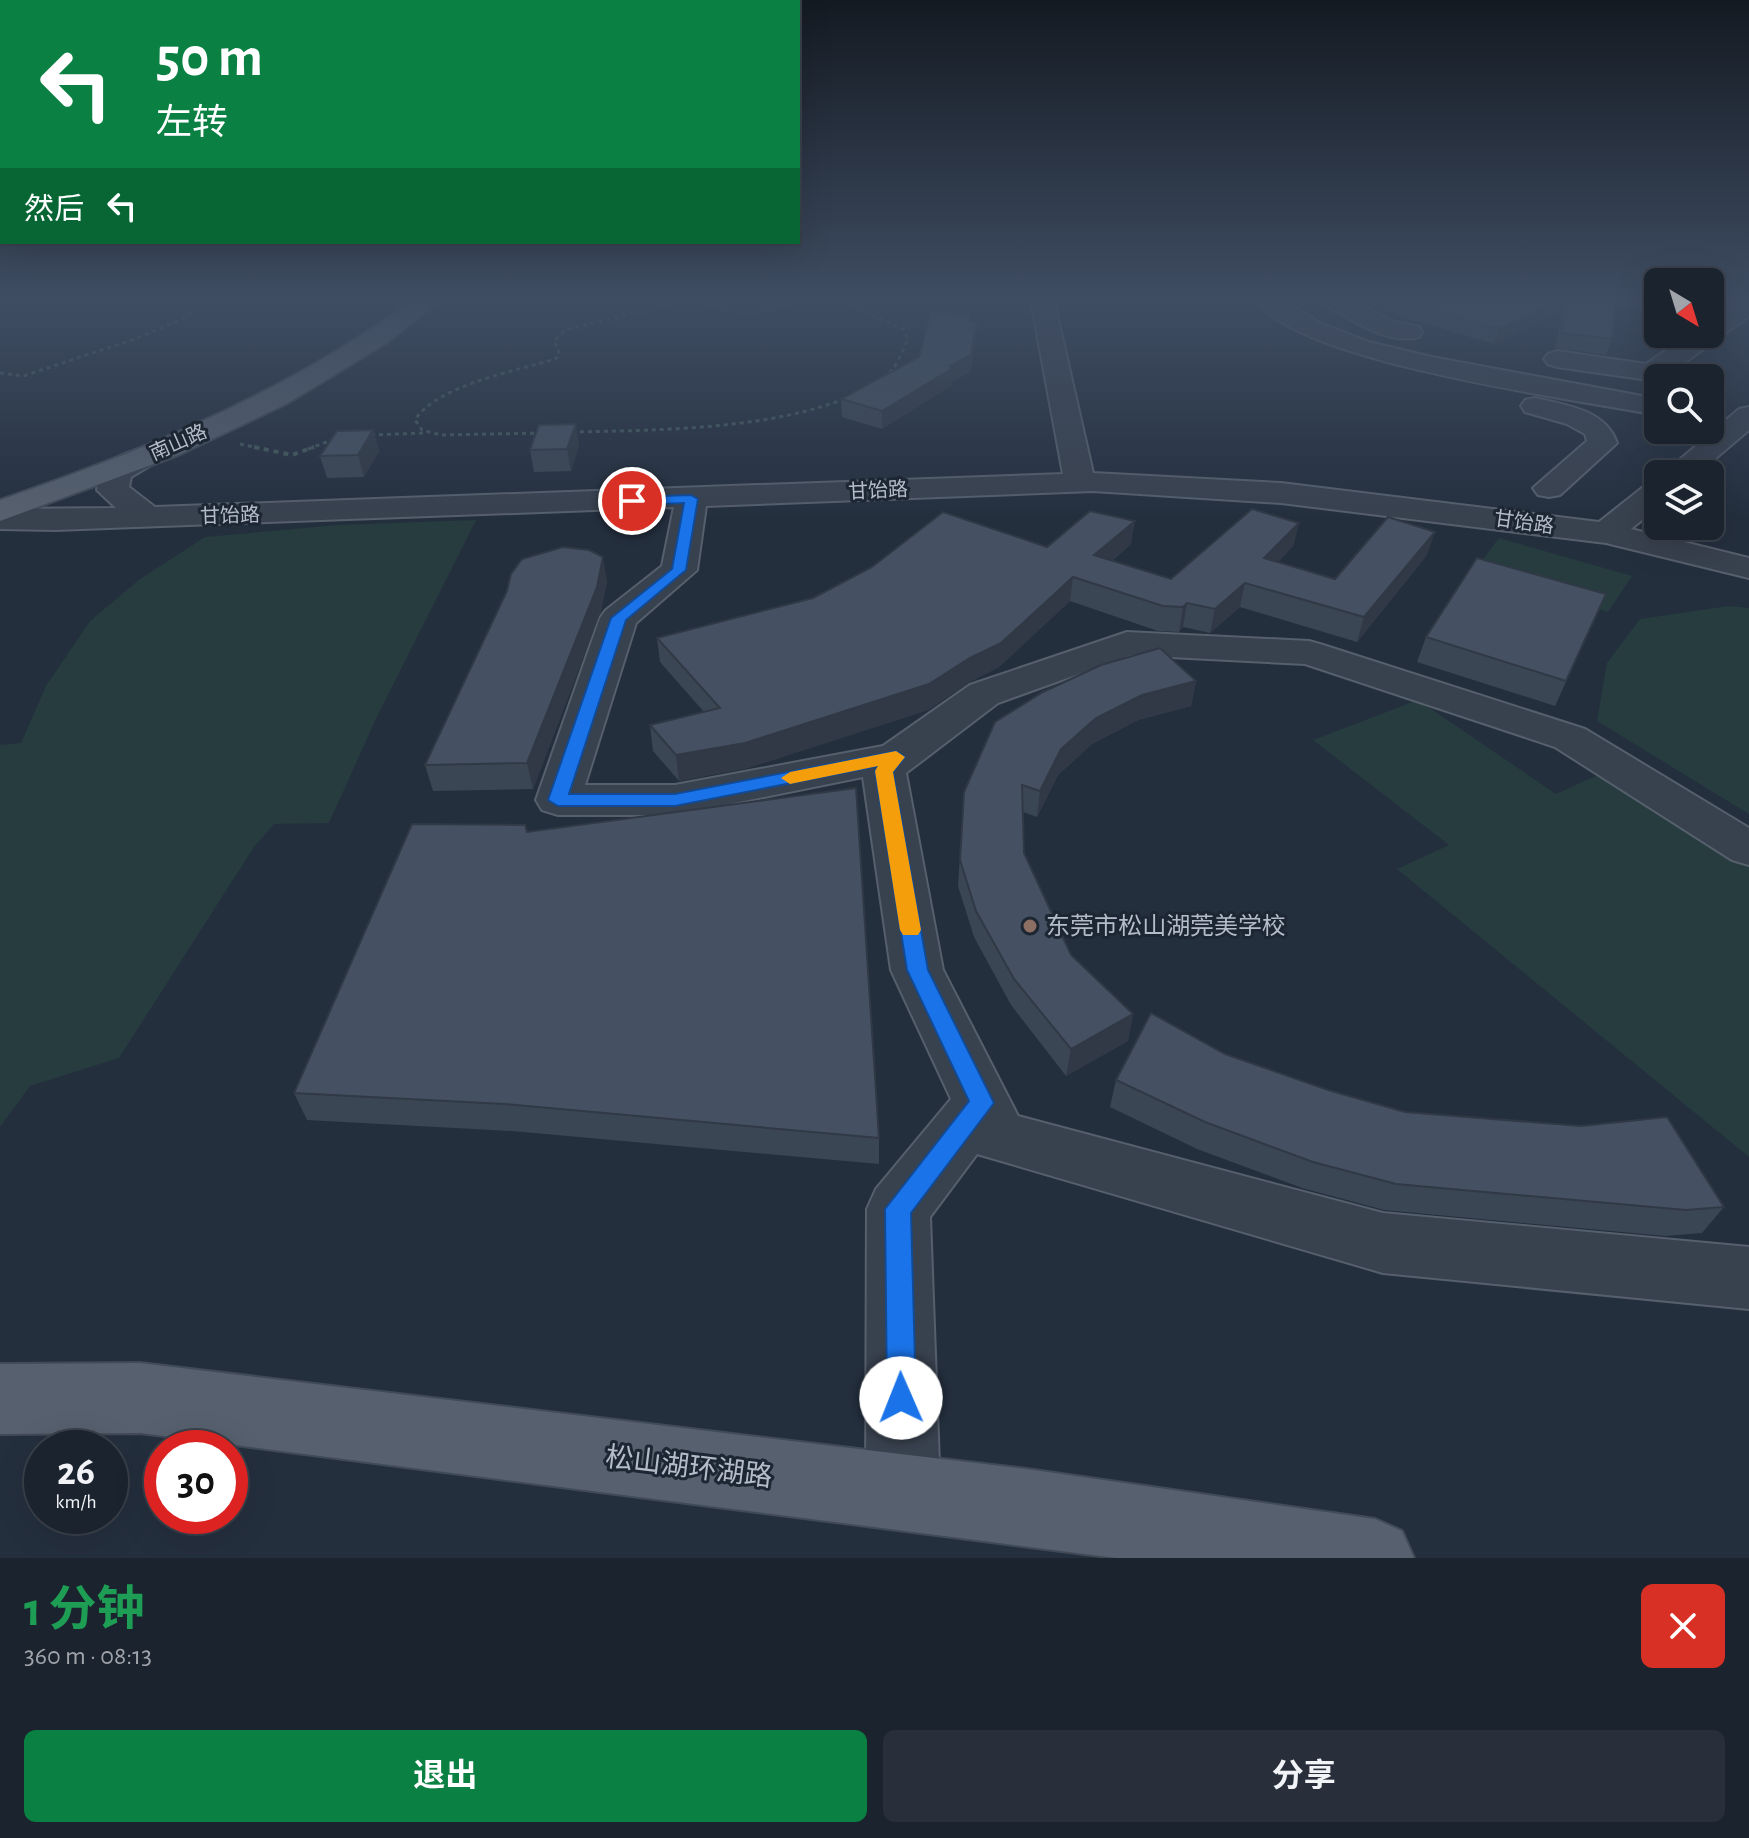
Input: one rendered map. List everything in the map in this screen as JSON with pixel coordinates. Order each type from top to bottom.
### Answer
[{"type":"main road","name":"南山路","points":[[0,497],[114,455],[292,374]]},
{"type":"main road","name":"南山路","points":[[0,511],[196,434],[317,374]]},
{"type":"main road","name":"松山湖环湖路","points":[[0,1399],[140,1398],[903,1492],[1375,1558]]},
{"type":"street","points":[[1057,374],[1080,483]]},
{"type":"street","points":[[1482,374],[1644,404]]},
{"type":"street","points":[[1511,379],[1502,389],[1515,399],[1577,418],[1598,430],[1602,443],[1549,488]]},
{"type":"street","points":[[1724,418],[1746,420]]},
{"type":"street","points":[[1696,460],[1746,420]]},
{"type":"street","points":[[145,456],[116,473],[113,490],[148,517]]},
{"type":"street","name":"甘饴路","points":[[0,519],[691,499],[1080,483],[1281,493],[1606,533],[1749,568]]},
{"type":"street","points":[[691,499],[679,570],[619,618],[558,800],[675,800],[896,757]]},
{"type":"street","points":[[1606,533],[1644,502]]},
{"type":"street","points":[[1749,849],[1570,738],[1309,653],[1127,643],[984,694],[896,757],[884,771],[917,970],[998,1137],[1383,1243],[1749,1278]]},
{"type":"street","points":[[903,1492],[898,1209],[982,1103]]},
{"type":"path","points":[[5,374],[30,374]]},
{"type":"path","points":[[430,433],[416,425],[415,420],[420,412],[454,390],[507,374]]},
{"type":"path","points":[[563,432],[724,425],[781,417],[844,397],[887,374]]},
{"type":"path","points":[[361,435],[547,433]]},
{"type":"path","points":[[196,434],[292,455],[330,439],[345,437]]},
{"type":"green space","points":[[476,520],[375,721],[329,823],[274,824],[254,847],[119,1058],[30,1086],[0,1127],[0,745],[21,743],[46,686],[90,621],[140,579],[205,537],[338,525]]},
{"type":"green space","points":[[1499,538],[1632,576],[1608,612],[1474,571]]},
{"type":"green space","points":[[1729,606],[1749,608],[1749,814],[1597,721],[1607,663],[1640,619]]},
{"type":"green space","points":[[1418,700],[1556,794],[1611,769],[1749,858],[1749,1157],[1397,869],[1449,845],[1313,740]]},
{"type":"building","points":[[888,374],[944,374],[882,411],[841,399]]},
{"type":"building","points":[[576,424],[567,449],[530,450],[539,425]]},
{"type":"building","points":[[373,430],[358,455],[320,456],[337,431]]},
{"type":"building","points":[[1252,509],[1299,523],[1264,558],[1335,579],[1388,517],[1435,532],[1364,617],[1245,583],[1215,609],[1187,603],[1183,607],[1163,606],[1073,577],[1001,643],[929,684],[745,743],[676,755],[650,725],[720,708],[657,638],[813,598],[872,567],[943,512],[1047,547],[1090,511],[1135,521],[1094,555],[1171,579]]},
{"type":"building","points":[[563,547],[589,550],[603,557],[597,587],[527,763],[425,765],[507,591],[511,574],[522,559]]},
{"type":"building","points":[[1477,558],[1606,594],[1566,681],[1426,637]]},
{"type":"building","points":[[1160,648],[1196,681],[1142,695],[1096,718],[1061,749],[1040,791],[1022,785],[1024,853],[1071,955],[1133,1014],[1071,1049],[1014,979],[976,911],[960,860],[964,792],[995,722],[1043,692],[1101,665]]},
{"type":"building","points":[[856,788],[879,1138],[504,1104],[294,1093],[412,824],[525,825],[527,832]]},
{"type":"building","points":[[1151,1013],[1225,1054],[1328,1090],[1405,1112],[1581,1126],[1667,1117],[1724,1207],[1686,1210],[1396,1184],[1313,1162],[1205,1122],[1116,1080]]},
{"type":"slow traffic","points":[[790,778],[896,757],[884,771],[911,930]]},
{"type":"place","name":"东莞市松山湖莞美学校","points":[[1030,926]]},
{"type":"route","points":[[632,501],[691,499],[679,570],[619,618],[558,800],[675,800],[896,757],[884,771],[917,970],[982,1103],[898,1209],[901,1398]]}]
